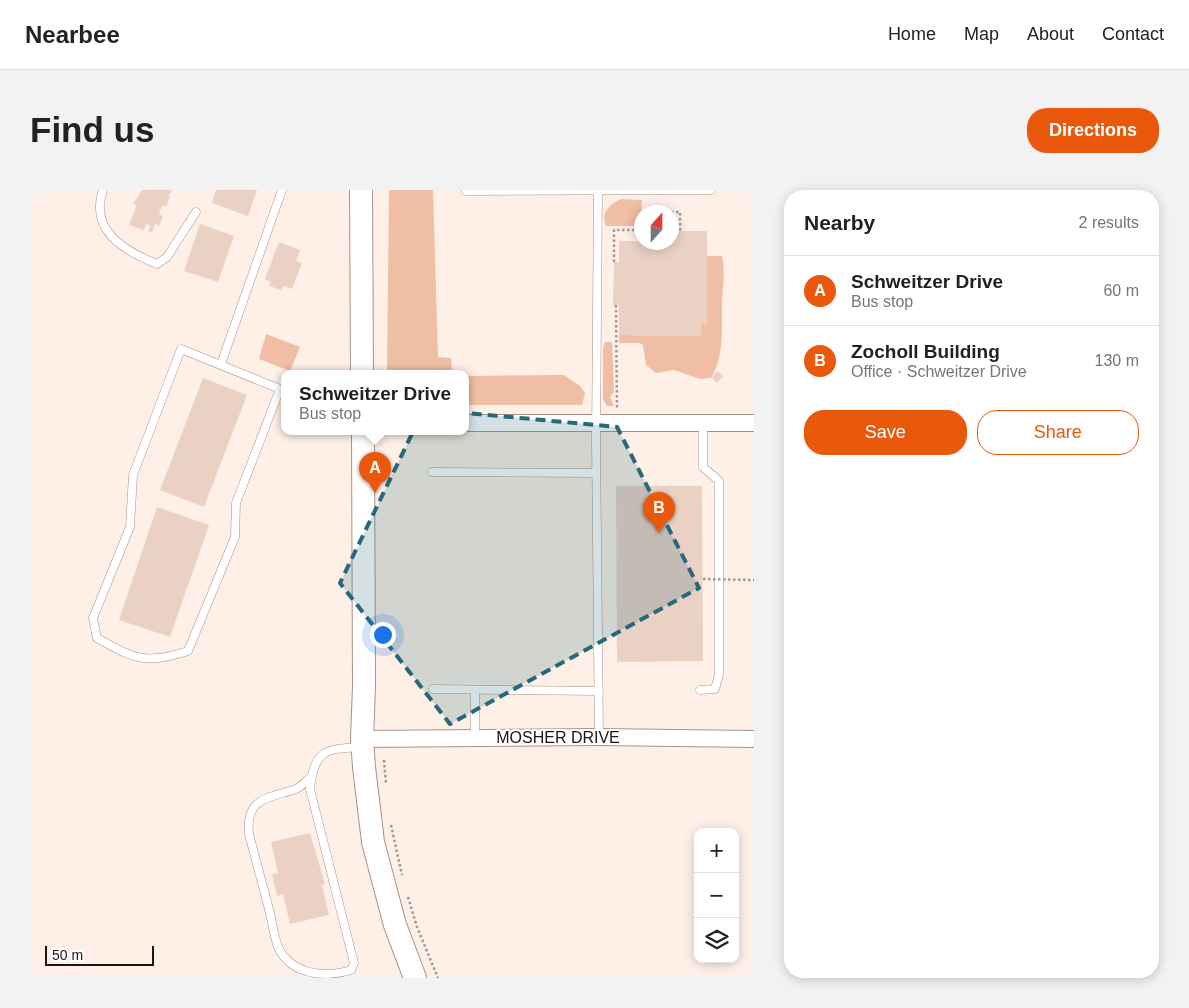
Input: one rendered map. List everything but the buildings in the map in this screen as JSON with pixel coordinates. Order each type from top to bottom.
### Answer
[{"type":"main road","points":[[361,190],[362,370]]},
{"type":"main road","points":[[363,435],[364,686],[362,743],[373,842],[395,925],[415,978]]},
{"type":"street","points":[[469,424],[598,422],[754,423]]},
{"type":"street","name":"MOSHER DRIVE","points":[[362,743],[475,738],[754,739]]},
{"type":"lane","points":[[103,190],[98,213],[104,229],[113,238],[141,258],[157,264],[166,257],[196,212]]},
{"type":"lane","points":[[221,364],[282,190]]},
{"type":"lane","points":[[466,192],[711,190]]},
{"type":"lane","points":[[598,191],[598,422],[596,473],[599,737]]},
{"type":"lane","points":[[181,349],[221,364],[280,389],[236,504],[235,536],[188,650],[168,657],[139,659],[97,638],[93,618],[130,527],[133,475],[181,349]]},
{"type":"lane","points":[[700,690],[715,689],[719,664],[720,481],[703,467],[703,422]]},
{"type":"lane","points":[[432,472],[596,473]]},
{"type":"lane","points":[[433,689],[598,690]]},
{"type":"lane","points":[[475,690],[475,738]]},
{"type":"lane","points":[[311,777],[297,789],[272,794],[260,801],[248,823],[249,834],[279,947],[293,965],[309,974],[322,977],[338,976],[351,970],[354,964],[310,789],[311,777],[319,758],[330,748],[362,743]]},
{"type":"path","points":[[679,212],[680,231]]},
{"type":"path","points":[[614,262],[614,230],[634,230]]},
{"type":"path","points":[[616,305],[617,422]]},
{"type":"path","points":[[703,579],[754,580]]},
{"type":"path","points":[[384,760],[387,792]]},
{"type":"path","points":[[390,817],[403,879]]},
{"type":"path","points":[[407,894],[417,927],[438,978]]},
{"type":"highlighted area","points":[[424,409],[617,427],[699,588],[450,724],[340,583]]},
{"type":"shaded area","points":[[389,190],[433,190],[438,357],[451,358],[452,370],[387,370]]},
{"type":"shaded area","points":[[621,199],[642,200],[642,205],[634,205],[634,226],[606,226],[604,221],[605,213],[613,203]]},
{"type":"shaded area","points":[[707,256],[722,256],[724,269],[722,334],[715,370],[711,378],[700,379],[674,370],[656,373],[646,365],[643,345],[640,343],[619,343],[619,335],[700,336],[701,324],[707,323]]},
{"type":"shaded area","points":[[266,334],[300,347],[290,370],[259,359]]},
{"type":"shaded area","points":[[605,342],[612,342],[614,392],[610,397],[614,406],[607,406],[603,399],[603,349]]},
{"type":"shaded area","points":[[564,375],[580,386],[585,393],[582,405],[469,405],[469,376]]},
{"type":"place","name":"Schweitzer Drive","points":[[375,493]]},
{"type":"place","name":"Zocholl Building","points":[[659,533]]}]
